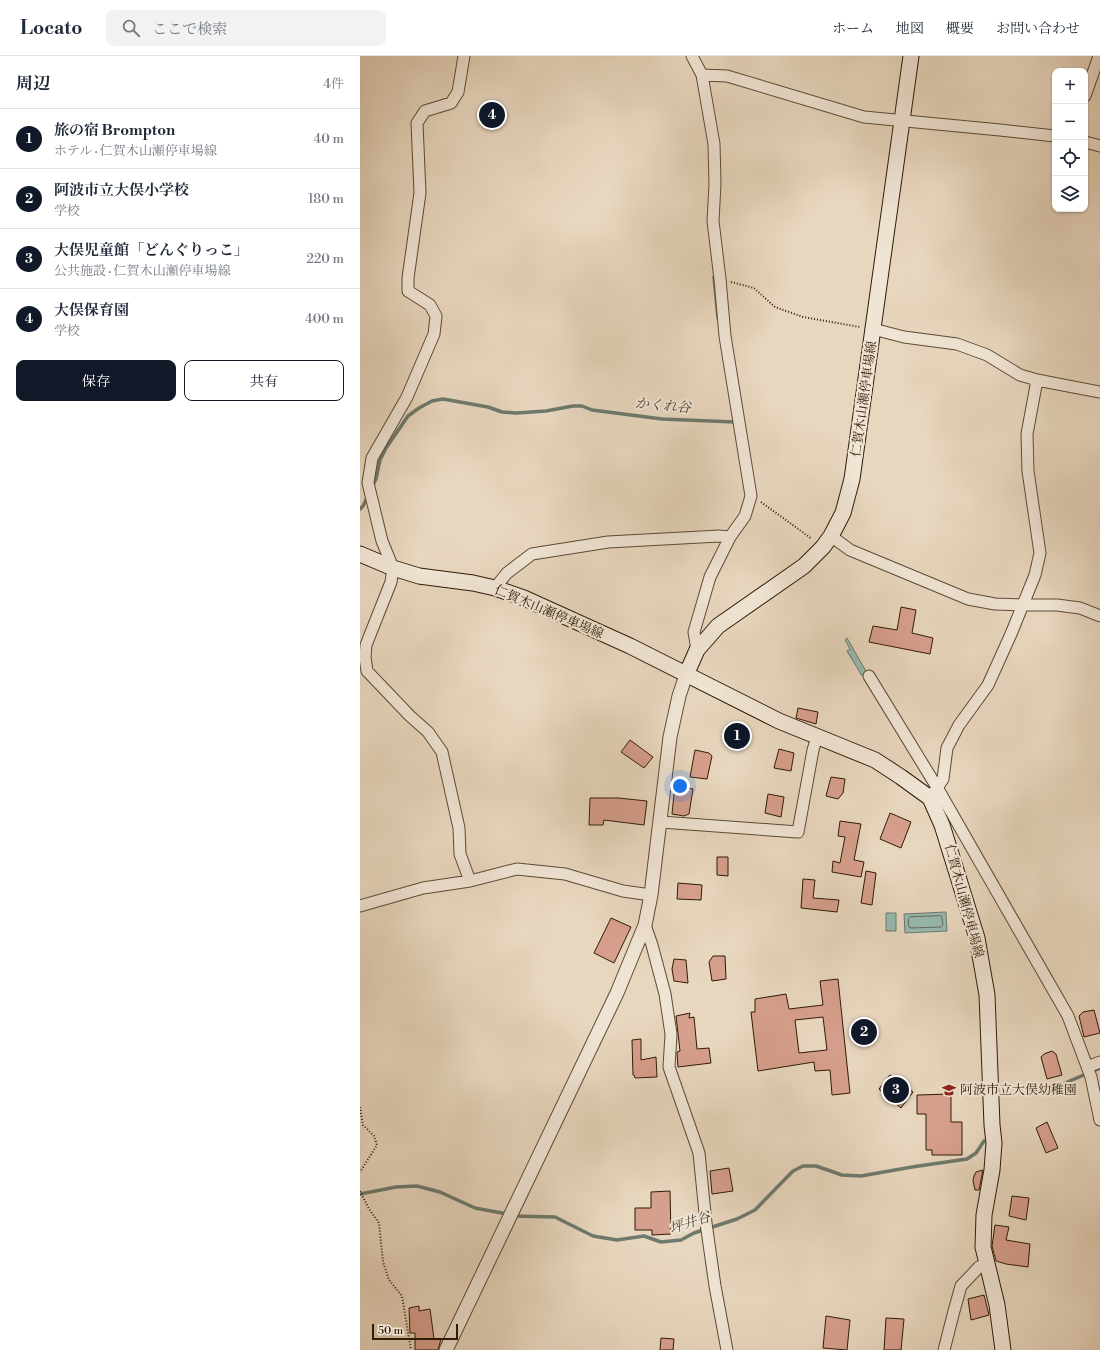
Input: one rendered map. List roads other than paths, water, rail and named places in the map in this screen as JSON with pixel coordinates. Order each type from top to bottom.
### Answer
[{"type":"main road","name":"仁賀木山瀬停車場線","points":[[686,675],[697,650],[718,626],[804,566],[827,541],[843,514],[852,479],[912,56]]},
{"type":"main road","name":"仁賀木山瀬停車場線","points":[[360,554],[393,568],[419,576],[473,583],[495,588],[524,598],[623,643],[779,721],[875,760],[902,777],[934,793],[975,931],[987,995],[994,1143],[983,1231],[983,1247],[997,1305],[1003,1350]]},
{"type":"street","points":[[464,56],[458,92],[451,103],[425,111],[417,123],[420,194],[408,278],[408,291],[430,305],[436,316],[434,334],[407,397],[372,458],[368,483],[382,541],[393,568],[391,582],[366,645],[365,657],[367,670],[410,716],[428,732],[442,752],[459,828],[460,854],[470,881]]},
{"type":"street","points":[[692,56],[702,75],[714,144],[715,184],[713,222],[725,336],[751,496],[745,516],[730,537],[710,577],[694,632],[697,650]]},
{"type":"street","points":[[1088,87],[1099,56]]},
{"type":"street","points":[[702,75],[727,76],[864,117],[1052,136]]},
{"type":"street","points":[[1088,143],[1100,146]]},
{"type":"street","points":[[873,329],[904,337],[957,344],[987,356],[1020,375],[1100,392]]},
{"type":"street","points":[[934,793],[942,779],[947,748],[959,725],[988,685],[1035,575],[1040,554],[1028,471],[1027,434],[1038,380]]},
{"type":"street","points":[[495,588],[507,573],[532,554],[550,550],[608,542],[730,537]]},
{"type":"street","points":[[827,541],[968,599],[995,604],[1023,606],[1057,605],[1080,608],[1100,616]]},
{"type":"street","points":[[446,1350],[613,1000],[645,925],[651,895],[670,737],[679,696],[686,675]]},
{"type":"street","points":[[869,676],[934,793],[1068,1016],[1089,1072],[1100,1120]]},
{"type":"street","points":[[660,822],[798,832],[813,750],[817,737]]},
{"type":"street","points":[[360,906],[423,888],[470,881],[517,869],[565,874],[623,891],[651,895]]},
{"type":"street","points":[[645,925],[652,944],[665,994],[671,1034],[669,1067],[699,1153],[706,1223],[715,1286],[727,1350]]},
{"type":"street","points":[[1089,1072],[1100,1062]]},
{"type":"street","points":[[944,1350],[961,1286],[979,1268],[987,1264]]},
{"type":"water","points":[[847,638],[867,673],[862,676],[847,651],[850,649],[845,640]]},
{"type":"water","points":[[946,912],[947,931],[905,933],[904,914]]},
{"type":"water","points":[[886,913],[896,913],[896,931],[886,931]]},
{"type":"waterway","name":"かくれ谷","points":[[714,277],[718,318]]},
{"type":"waterway","name":"かくれ谷","points":[[372,487],[376,479],[380,460],[386,448],[408,416],[432,401],[443,399],[488,407],[502,412],[517,413],[582,406],[592,410],[662,419],[734,422],[734,419]]},
{"type":"waterway","name":"かくれ谷","points":[[360,509],[368,496]]},
{"type":"waterway","name":"坪井谷","points":[[1052,1094],[1058,1086],[1100,1068]]},
{"type":"waterway","name":"坪井谷","points":[[513,1216],[555,1217],[593,1236],[617,1240],[644,1236],[661,1242],[681,1240],[694,1233],[737,1219],[755,1210],[793,1171],[803,1166],[816,1166],[842,1175],[861,1176],[967,1159],[976,1153],[984,1141]]},
{"type":"waterway","name":"坪井谷","points":[[360,1194],[396,1187],[417,1186],[440,1192],[475,1208],[507,1214]]},
{"type":"place","name":"大俣保育園","points":[[492,115]]},
{"type":"place","name":"旅の宿 Brompton","points":[[737,736]]},
{"type":"place","name":"阿波市立大俣小学校","points":[[864,1032]]},
{"type":"place","name":"大俣児童館「どんぐりっこ」","points":[[896,1090]]},
{"type":"place","name":"阿波市立大俣幼稚園","points":[[949,1090]]}]
